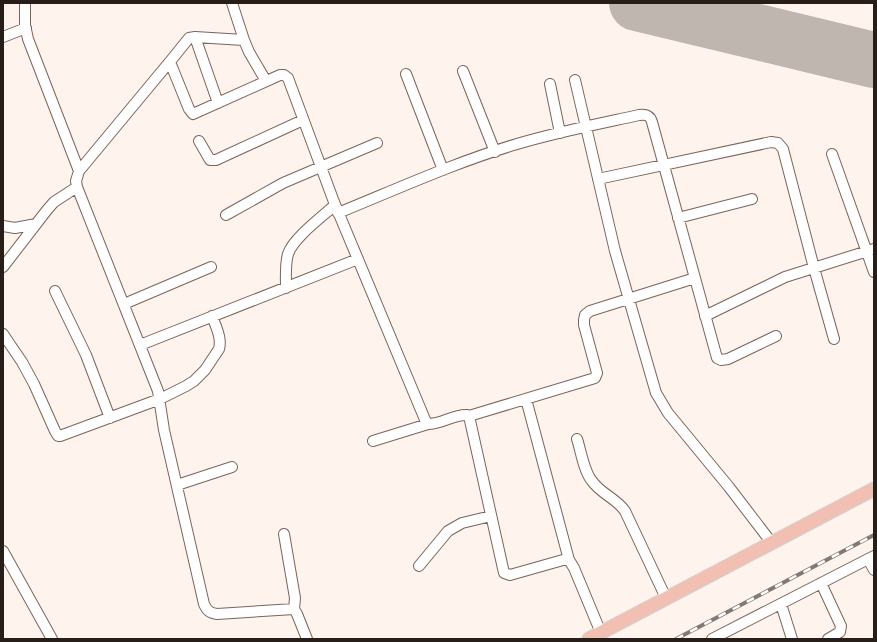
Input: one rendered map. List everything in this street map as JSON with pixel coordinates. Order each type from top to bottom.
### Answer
[{"type":"main road","points":[[589,639],[874,488]]},
{"type":"street","points":[[25,3],[26,28],[31,49],[79,171]]},
{"type":"street","points":[[232,3],[249,52],[266,81]]},
{"type":"street","points":[[3,37],[26,28]]},
{"type":"street","points":[[244,40],[195,37],[188,39],[79,171],[76,181],[77,187],[153,377],[160,399],[164,430],[176,485],[204,604],[207,610],[211,613],[217,614],[294,609]]},
{"type":"street","points":[[195,37],[218,103]]},
{"type":"street","points":[[168,64],[172,67],[192,113],[280,75],[286,76],[337,209],[424,418],[428,424]]},
{"type":"street","points":[[463,71],[495,152]]},
{"type":"street","points":[[406,74],[443,170]]},
{"type":"street","points":[[575,80],[615,251],[652,381],[661,403],[730,487],[772,542]]},
{"type":"street","points":[[550,84],[560,133]]},
{"type":"street","points":[[286,288],[287,260],[291,247],[298,239],[337,209],[516,144],[639,115],[646,115],[649,116],[652,122],[716,358],[721,360],[728,359],[776,336]]},
{"type":"street","points":[[199,141],[210,160],[216,160],[303,120]]},
{"type":"street","points":[[226,215],[283,183],[377,142]]},
{"type":"street","points":[[598,179],[771,142],[778,143],[783,149],[834,339]]},
{"type":"street","points":[[832,154],[870,250],[874,272]]},
{"type":"street","points":[[3,267],[54,202],[77,187]]},
{"type":"street","points":[[678,218],[752,199]]},
{"type":"street","points":[[3,226],[15,228],[36,224]]},
{"type":"street","points":[[705,316],[784,277],[870,250]]},
{"type":"street","points":[[140,345],[358,259]]},
{"type":"street","points":[[124,304],[211,267]]},
{"type":"street","points":[[373,441],[461,415],[469,416],[595,378],[597,373],[584,325],[585,315],[590,311],[695,278]]},
{"type":"street","points":[[55,291],[86,355],[110,418]]},
{"type":"street","points":[[3,334],[31,378],[58,436],[63,436],[160,399],[194,381],[205,370],[219,349],[220,340],[212,316]]},
{"type":"street","points":[[526,399],[569,560],[574,568],[601,633]]},
{"type":"street","points":[[469,416],[503,571],[506,574],[510,574],[563,560],[569,560]]},
{"type":"street","points":[[577,439],[590,478],[597,486],[621,505],[625,511],[666,598]]},
{"type":"street","points":[[176,485],[232,467]]},
{"type":"street","points":[[419,566],[448,530],[462,524],[491,516]]},
{"type":"street","points":[[284,534],[295,598],[294,609],[307,639]]},
{"type":"street","points":[[3,551],[52,639]]},
{"type":"street","points":[[712,639],[871,557],[874,570]]},
{"type":"street","points":[[821,583],[840,626],[840,632],[828,639]]},
{"type":"street","points":[[781,604],[792,639]]},
{"type":"runway","points":[[637,3],[874,60]]},
{"type":"railway","points":[[676,639],[874,535]]}]
